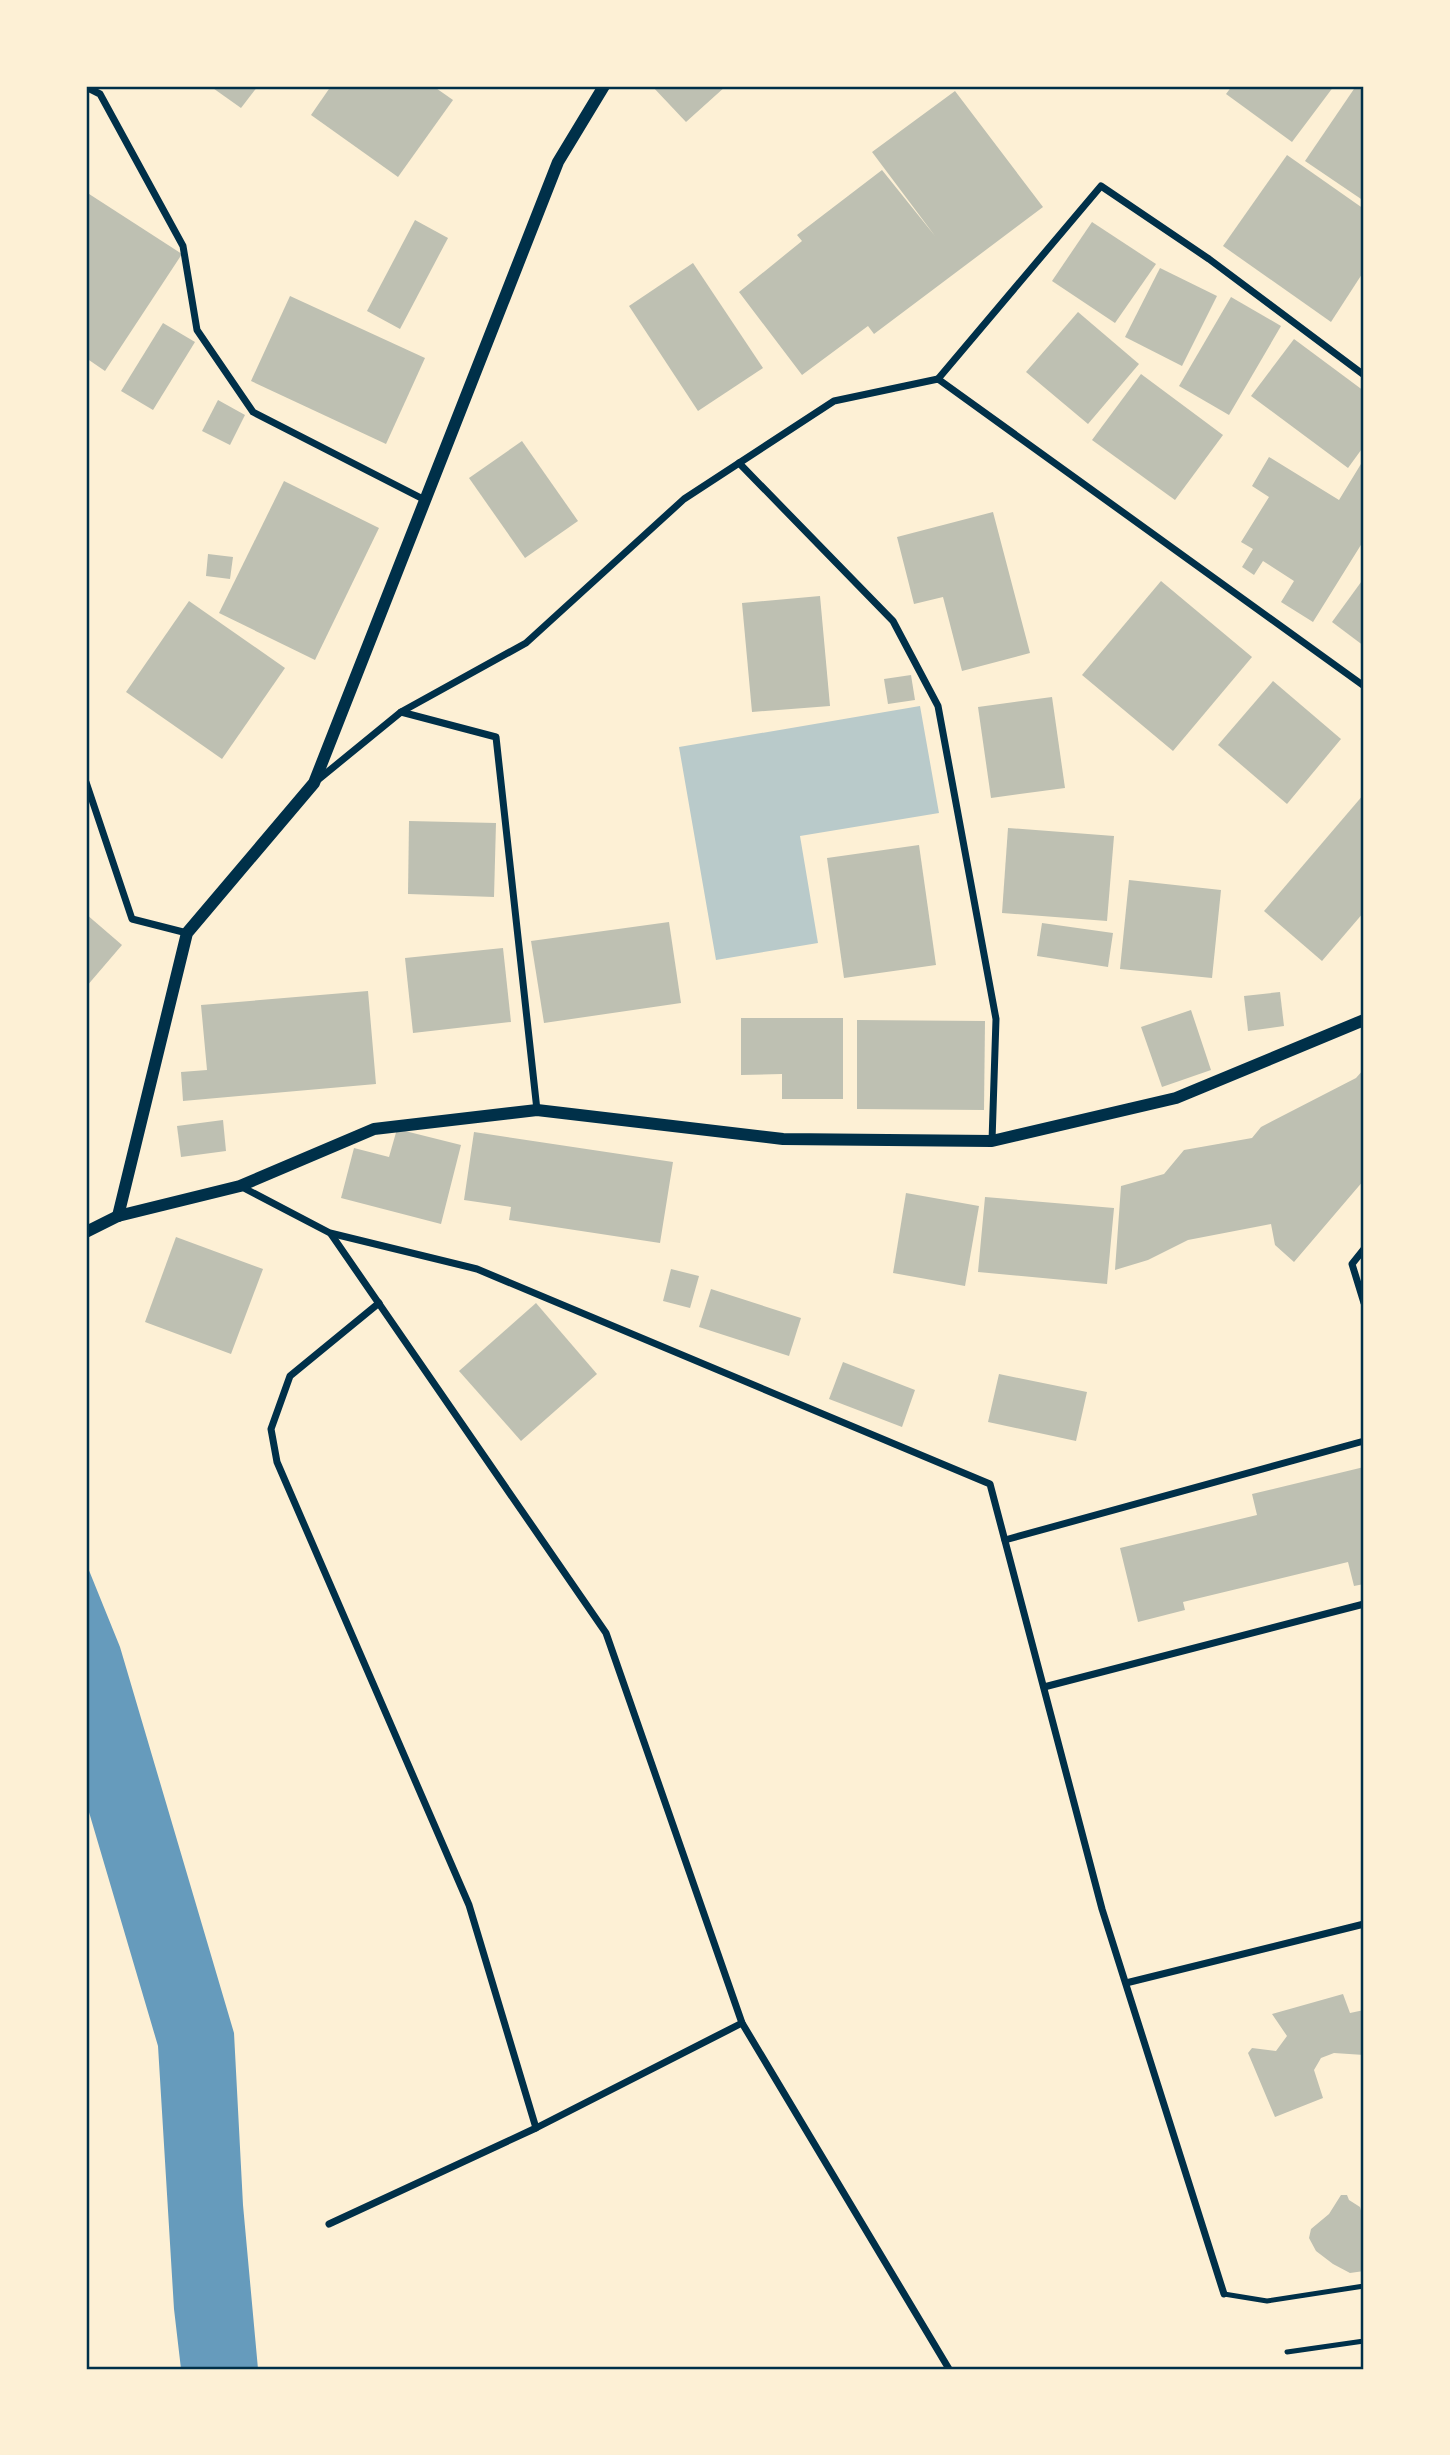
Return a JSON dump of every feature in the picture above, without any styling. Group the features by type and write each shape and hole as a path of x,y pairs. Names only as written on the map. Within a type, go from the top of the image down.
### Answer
{"street":[{"path":"314,783 558,162 604,86"},
{"path":"86,87 100,94 183,246 197,330 253,412 425,500"},
{"path":"118,1216 187,933 314,783 401,712 526,643 684,499 834,401 938,379 1101,186 1209,260 1364,375"},
{"path":"938,379 1364,686"},
{"path":"739,463 893,621 938,706 996,1019 992,1141"},
{"path":"401,712 496,737 537,1111"},
{"path":"86,782 132,919 187,933"},
{"path":"86,1232 118,1216 240,1186 374,1129 537,1111 783,1139 992,1141 1176,1098 1364,1020"},
{"path":"240,1186 330,1233 478,1269 990,1484 1102,1909 1224,2294"},
{"path":"330,1233 606,1633 742,2023 948,2369"},
{"path":"1364,1249 1352,1264 1364,1303"},
{"path":"379,1303 290,1376 271,1429 276,1462 469,1905 536,2128"},
{"path":"1005,1540 1364,1441"},
{"path":"1044,1687 1364,1604"},
{"path":"1126,1983 1364,1924"},
{"path":"330,2224 536,2128 742,2023"}],"lane":[{"path":"1224,2294 1267,2301 1364,2286"},
{"path":"1287,2352 1364,2341"}],"shaded area":[{"path":"920,706 939,813 800,836 818,943 716,960 679,747"}],"water":[{"path":"86,1563 120,1647 234,2033 243,2205 258,2369 181,2369 174,2309 158,2046 86,1802"}],"building":[{"path":"210,86 258,86 241,108"},
{"path":"331,86 433,86 453,100 398,177 311,115"},
{"path":"652,86 726,86 686,122"},
{"path":"1232,86 1334,86 1292,142 1226,94"},
{"path":"1356,86 1364,92 1364,201 1305,161"},
{"path":"955,91 1043,207 874,334 868,326 802,375 739,292 802,241 797,235 882,170 935,236 872,152"},
{"path":"1287,155 1364,209 1364,271 1331,322 1223,246"},
{"path":"86,192 182,254 105,371 86,358"},
{"path":"415,220 448,238 400,329 367,311"},
{"path":"1092,222 1156,264 1115,323 1052,281"},
{"path":"693,263 763,368 698,411 629,306"},
{"path":"1160,268 1217,296 1182,366 1125,337"},
{"path":"290,296 425,358 386,444 251,381"},
{"path":"1231,297 1281,326 1229,415 1179,386"},
{"path":"1078,312 1139,364 1088,424 1026,372"},
{"path":"163,323 195,342 153,410 121,391"},
{"path":"1294,339 1364,391 1364,446 1348,468 1251,396"},
{"path":"1141,374 1223,435 1175,500 1092,440"},
{"path":"218,400 245,415 230,445 202,431"},
{"path":"522,441 578,521 525,558 469,478"},
{"path":"1269,457 1339,500 1364,459 1364,540 1313,622 1281,602 1294,581 1263,561 1254,575 1242,567 1253,549 1241,542 1269,497 1252,486"},
{"path":"284,481 379,528 315,660 219,613"},
{"path":"993,512 1030,653 962,671 943,597 914,604 897,537"},
{"path":"208,554 233,557 230,579 206,576"},
{"path":"1364,578 1364,646 1332,622"},
{"path":"1161,581 1252,657 1173,751 1082,675"},
{"path":"820,596 830,706 752,712 742,603"},
{"path":"189,601 285,668 222,759 126,692"},
{"path":"911,675 915,700 888,704 884,679"},
{"path":"1273,681 1341,739 1287,804 1218,745"},
{"path":"1052,697 1065,788 991,798 978,707"},
{"path":"1364,794 1364,912 1322,961 1264,911"},
{"path":"409,821 496,823 494,897 408,894"},
{"path":"1008,828 1114,836 1107,921 1002,913"},
{"path":"919,845 936,965 844,978 827,858"},
{"path":"1129,880 1221,890 1212,978 1120,969"},
{"path":"86,914 122,945 86,987"},
{"path":"669,922 681,1003 544,1023 531,941"},
{"path":"1042,923 1113,933 1108,967 1037,956"},
{"path":"503,948 511,1022 413,1033 405,958"},
{"path":"368,991 376,1084 183,1101 181,1072 207,1070 201,1005"},
{"path":"1280,992 1284,1026 1248,1031 1244,996"},
{"path":"1191,1010 1211,1070 1162,1087 1141,1027"},
{"path":"741,1018 843,1018 843,1099 782,1099 782,1074 741,1075"},
{"path":"857,1020 985,1021 984,1110 857,1109"},
{"path":"1364,1069 1364,1180 1294,1262 1275,1245 1271,1224 1188,1240 1148,1260 1115,1270 1121,1186 1164,1174 1184,1150 1252,1138 1261,1127 1356,1078"},
{"path":"223,1120 226,1151 181,1157 177,1126"},
{"path":"397,1129 461,1145 441,1224 341,1198 354,1148 389,1157"},
{"path":"474,1132 673,1162 660,1243 509,1220 511,1207 464,1200"},
{"path":"906,1193 979,1206 965,1286 893,1273"},
{"path":"985,1197 1114,1208 1107,1284 978,1272"},
{"path":"176,1237 263,1269 231,1354 145,1322"},
{"path":"671,1269 699,1276 690,1308 663,1301"},
{"path":"711,1289 801,1318 789,1356 699,1327"},
{"path":"536,1303 597,1374 521,1441 459,1371"},
{"path":"843,1362 915,1390 902,1427 829,1399"},
{"path":"999,1374 1087,1392 1076,1441 988,1422"},
{"path":"1364,1467 1364,1584 1354,1586 1348,1562 1183,1602 1185,1610 1138,1622 1120,1548 1257,1515 1252,1494"},
{"path":"1343,1994 1350,2013 1364,2010 1364,2055 1334,2053 1321,2058 1314,2070 1323,2098 1275,2117 1248,2053 1252,2048 1276,2051 1287,2036 1272,2014"},
{"path":"1341,2195 1347,2195 1349,2200 1360,2207 1364,2222 1364,2271 1350,2273 1333,2264 1316,2251 1309,2238 1311,2229 1329,2214"}]}
